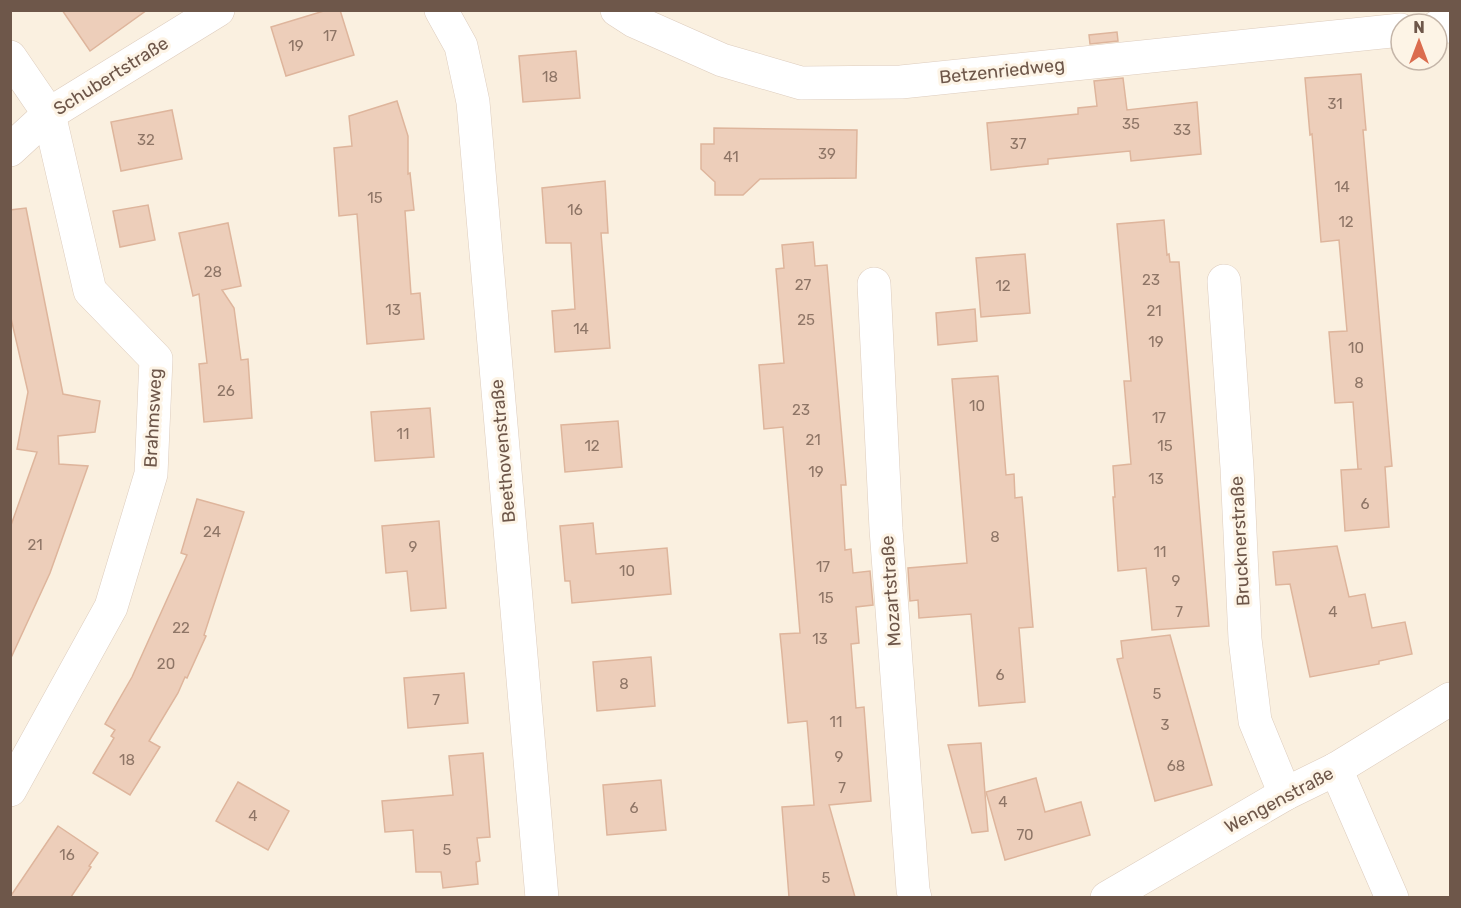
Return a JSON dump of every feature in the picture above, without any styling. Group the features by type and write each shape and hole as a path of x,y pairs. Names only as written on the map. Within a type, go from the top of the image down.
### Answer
{"street":[{"name":"Schubertstraße","path":"10,150 50,114 218,10"},
{"name":"Beethovenstraße","path":"441,10 461,46 472,102 542,897"},
{"name":"Betzenriedweg","path":"617,10 634,21 722,60 801,83 901,82 1377,25"},
{"name":"Brahmsweg","path":"10,57 50,114 90,291 156,359 151,474 111,607 10,790"},
{"name":"Brucknerstraße","path":"1224,281 1237,468 1245,639 1255,721 1285,794"},
{"name":"Mozartstraße","path":"874,284 886,529 915,897"},
{"name":"Wengenstraße","path":"1107,897 1285,794 1336,769 1450,699"},
{"path":"1336,769 1392,897"}],"building":[{"path":"62,10 147,10 90,51"},
{"path":"327,10 340,10 354,55 286,76 271,27"},
{"path":"1117,32 1118,41 1090,44 1089,35"},
{"path":"576,51 580,98 523,102 519,56"},
{"path":"1361,74 1366,130 1363,130 1392,466 1385,467 1389,527 1345,531 1341,470 1362,469 1358,469 1353,402 1335,403 1329,332 1347,331 1339,240 1321,242 1305,78"},
{"path":"1123,78 1127,110 1197,102 1201,154 1131,161 1130,151 1048,159 1048,164 991,170 987,123 1078,114 1078,108 1097,106 1094,81"},
{"path":"397,101 408,136 408,174 410,173 414,210 405,211 411,294 420,293 424,339 367,344 357,214 339,216 334,148 352,146 349,116"},
{"path":"172,110 182,159 121,171 111,122"},
{"path":"714,128 857,130 856,178 760,179 743,195 715,195 715,182 701,169 701,144 714,144"},
{"path":"605,181 608,233 601,233 610,348 555,352 552,311 575,309 571,243 546,243 542,188"},
{"path":"148,205 155,240 120,247 113,211"},
{"path":"26,208 63,394 100,401 95,432 58,436 59,464 88,466 50,573 10,660 10,528 37,452 17,449 28,392 10,314 10,210"},
{"path":"1164,220 1167,255 1169,254 1170,262 1179,262 1209,626 1152,630 1146,568 1118,571 1113,466 1131,464 1124,381 1131,381 1117,224"},
{"path":"228,223 241,286 222,290 234,308 241,360 248,359 252,418 204,422 199,364 207,363 199,294 193,296 179,233"},
{"path":"813,242 815,266 827,265 846,485 841,485 845,550 851,549 853,573 870,571 873,605 856,607 859,643 851,644 856,708 864,707 871,801 829,805 855,897 789,897 782,807 814,805 807,721 788,723 780,634 800,633 783,427 764,429 759,365 784,363 776,269 784,268 782,245"},
{"path":"1025,254 1030,313 981,317 976,258"},
{"path":"975,309 977,341 938,345 936,313"},
{"path":"998,376 1006,475 1014,474 1015,498 1022,497 1033,627 1019,628 1025,702 979,706 971,614 919,618 918,600 910,601 908,568 967,563 952,379"},
{"path":"430,408 434,457 375,461 371,412"},
{"path":"618,421 622,467 565,472 561,425"},
{"path":"197,499 244,512 204,635 206,636 187,678 185,677 149,741 160,747 130,795 93,773 114,738 111,736 115,730 105,724 132,677 187,555 181,553"},
{"path":"439,521 446,608 411,611 407,571 386,573 382,526"},
{"path":"593,523 596,554 667,548 671,594 572,603 570,581 565,581 560,526"},
{"path":"1337,546 1349,597 1365,594 1372,628 1405,622 1412,654 1379,661 1379,664 1310,677 1290,584 1276,585 1273,552"},
{"path":"1170,635 1212,785 1155,801 1117,659 1123,658 1121,641"},
{"path":"651,657 655,706 597,711 593,662"},
{"path":"464,673 468,723 408,728 404,678"},
{"path":"981,743 988,831 972,833 948,745"},
{"path":"483,753 490,837 477,838 480,861 476,862 478,884 443,888 441,872 416,872 413,830 385,832 382,801 453,795 449,756"},
{"path":"1036,778 1045,812 1081,802 1090,835 1005,860 986,792"},
{"path":"661,780 666,830 607,835 603,785"},
{"path":"238,782 289,811 268,850 216,821"},
{"path":"58,826 98,853 71,897 10,897"}]}
